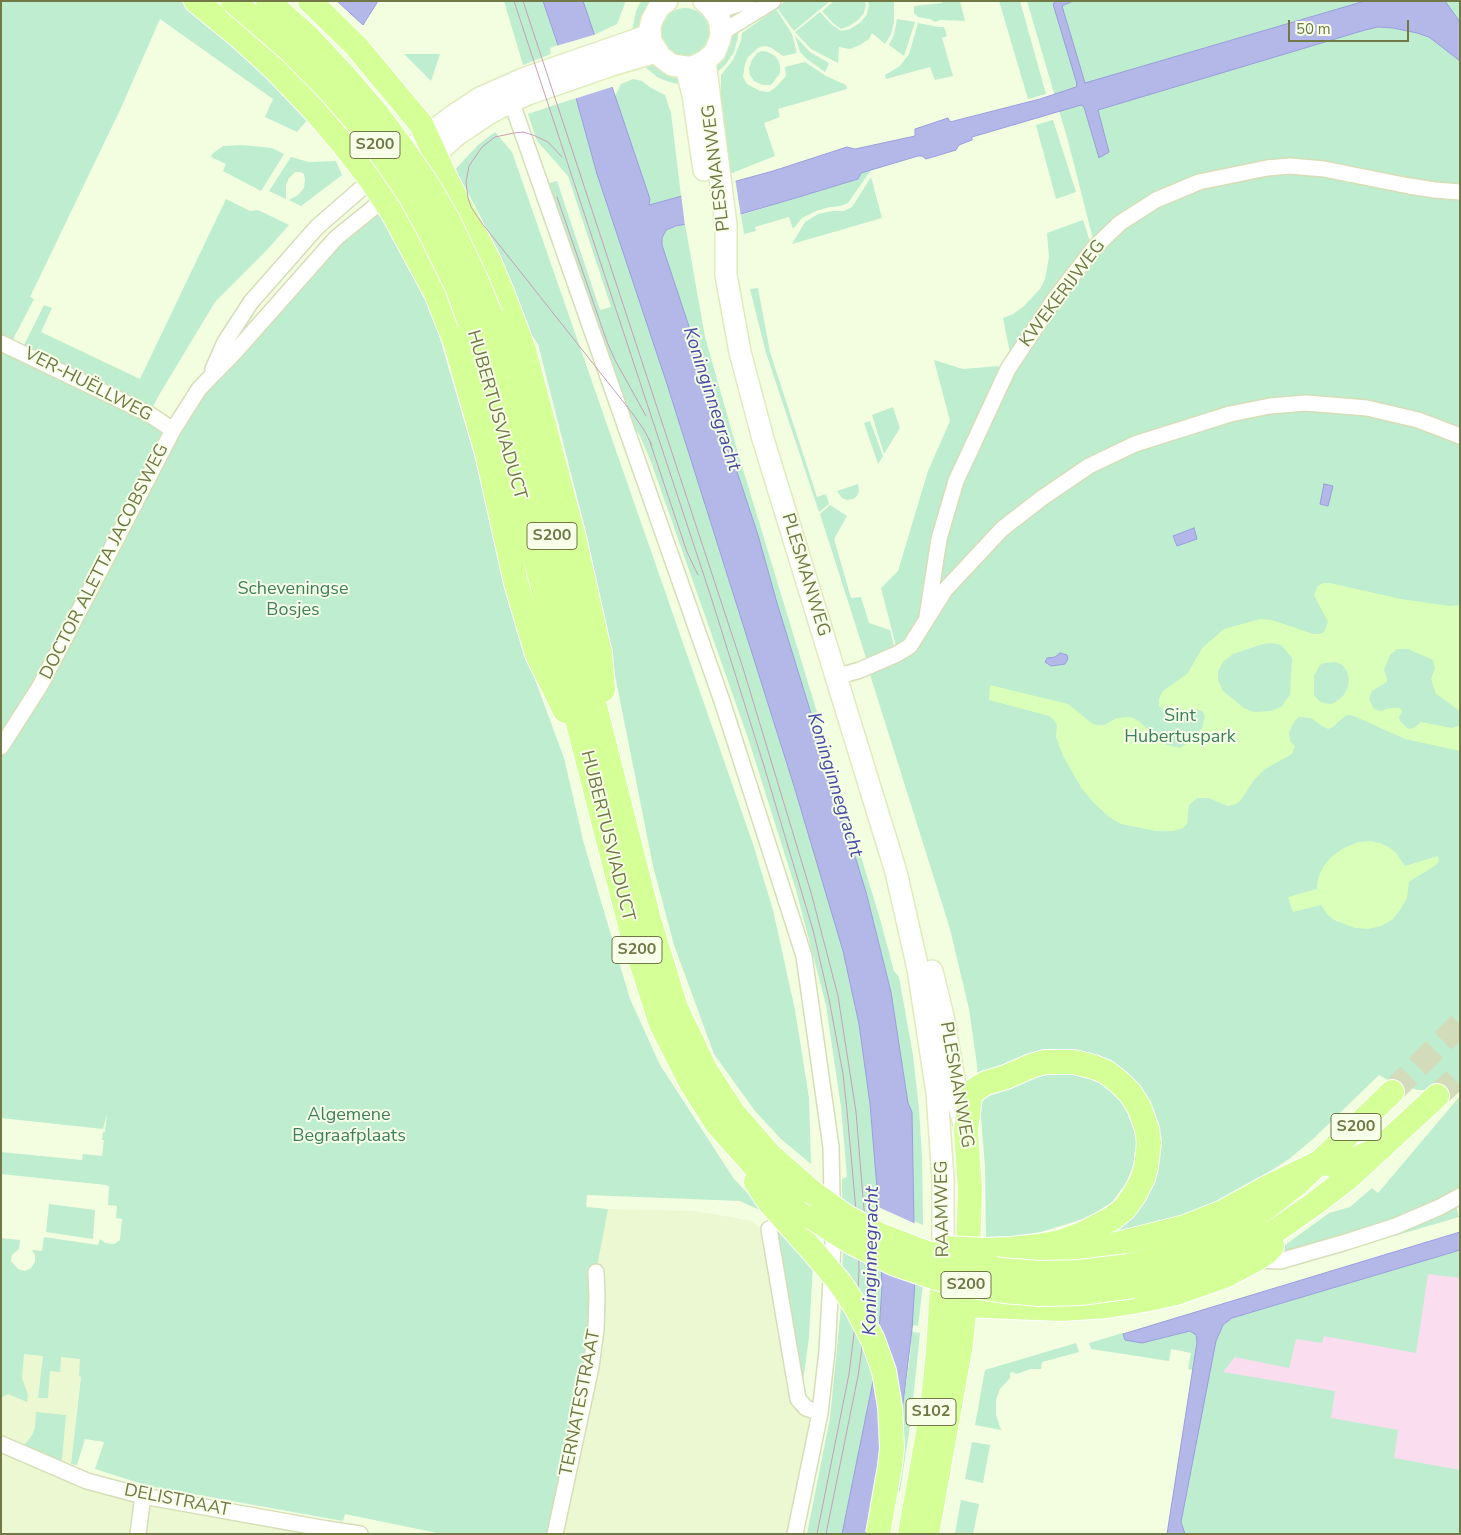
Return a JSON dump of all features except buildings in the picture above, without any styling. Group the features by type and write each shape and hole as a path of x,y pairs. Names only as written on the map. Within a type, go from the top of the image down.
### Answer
{"main road":[{"path":"196,1 276,70 315,111 371,180 399,223 436,293 456,341 487,453 516,582 537,654 597,756"},
{"name":"HUBERTUSVIADUCT","path":"233,1 305,65 363,129 388,163 411,197 457,287 480,320 513,386 534,465 597,756 633,937 661,1024 691,1084 722,1131 768,1181 813,1218 851,1242 896,1264 933,1277 1004,1291 1040,1294 1080,1293 1131,1276 1228,1231 1284,1195 1392,1092"},
{"name":"HUBERTUSVIADUCT","path":"268,1 309,38 348,80 378,115 429,187 448,220 468,262 480,320"},
{"path":"310,1 356,46 422,124 462,211 488,259 524,350 574,538 600,654 597,756"},
{"path":"667,1 655,13 652,20 653,43 660,57 672,65 696,64 715,52 721,33 719,18 710,7"},
{"name":"DOCTOR ALETTA JACOBSWEG","path":"371,180 432,145 458,134 488,114 509,94 653,43"},
{"name":"PLESMANWEG","path":"696,64 726,275 740,352 751,396 896,872 920,978 937,1093"},
{"name":"DOCTOR ALETTA JACOBSWEG","path":"383,200 432,145"},
{"name":"HUBERTUSVIADUCT","path":"597,756 669,986 687,1034 705,1070 732,1111 763,1148 812,1192 846,1216 906,1246 963,1263 1020,1272 1171,1277 1206,1265 1247,1246 1288,1223 1334,1189 1437,1096"},
{"name":"PLESMANWEG","path":"896,872 916,920 936,988 949,1044 958,1103 966,1131 970,1190 970,1240 965,1305"},
{"path":"906,1246 987,1250 1011,1249 1038,1246 1082,1234 1102,1225 1118,1214 1132,1199 1143,1178 1148,1152 1148,1136 1145,1122 1135,1100 1125,1087 1106,1072 1080,1063 1051,1061 1031,1066 986,1083 976,1089 970,1096 966,1131"},
{"name":"RAAMWEG","path":"910,1534 932,1410 939,1342 942,1288 943,1180 937,1093"},
{"path":"722,1131 770,1203 844,1288 873,1340 884,1372 889,1402 892,1448 878,1534"},
{"name":"S200","path":"1320,1162 1337,1166 1381,1148"},
{"path":"942,1288 1196,1223 1232,1208 1270,1186 1320,1162"},
{"path":"942,1288 965,1305 1045,1309 1107,1306 1160,1297 1211,1281 1255,1260 1267,1252 1288,1223"},
{"path":"1036,1265 1045,1309"},
{"name":"S102","path":"927,1534 953,1392 965,1305"}],"street":[{"path":"710,7 748,1"},
{"path":"721,33 773,1"},
{"path":"509,94 722,701 804,956 823,1078 832,1147 833,1174 831,1282 820,1413 795,1534"},
{"name":"KWEKERIJWEG","path":"927,617 939,539 956,482 1008,369 1056,297 1094,248 1120,223 1156,200 1199,182 1267,168 1290,166 1324,169 1409,186 1460,192"},
{"name":"DOCTOR ALETTA JACOBSWEG","path":"209,377 224,342 251,302 317,227 371,180"},
{"name":"DOCTOR ALETTA JACOBSWEG","path":"1,746 40,686 173,430 199,389 235,352 336,238 383,200"},
{"name":"VER-HUËLLWEG","path":"1,343 149,414 173,430"},
{"path":"836,677 890,657 910,646 945,590 1002,529 1042,498 1089,466 1135,444 1230,414 1270,406 1306,403 1366,408 1418,420 1460,436"},
{"path":"1255,1260 1280,1262 1346,1242 1396,1226 1460,1196"},
{"path":"769,1229 798,1399 806,1408 820,1413"},
{"name":"TERNATESTRAAT","path":"555,1534 591,1367 596,1329 596,1272"},
{"name":"DELISTRAAT","path":"1,1444 87,1481 143,1496 327,1532 360,1534"},
{"path":"138,1534 143,1496"}],"shaded area":[{"path":"586,1207 696,1211 752,1221 764,1232 802,1413 810,1421 811,1429 788,1534 555,1534"},
{"path":"1460,1245 1460,1534 1180,1534 1209,1338"},
{"path":"14,1349 83,1357 70,1471 141,1491 379,1534 1,1534 1,1391"}],"green space":[{"path":"1,1 180,1 207,20 309,118 297,132 265,117 273,99 160,19 120,110 30,297 34,299 10,345 21,351 44,305 52,308 41,332 140,379 226,199 250,211 258,210 289,225 215,302 159,395 149,414 173,430 184,411 380,202 436,293 442,346 475,458 505,585 523,647 564,758 584,844 630,999 660,1065 734,1179 813,1262 809,1337 803,1382 776,1224 762,1211 740,1201 587,1195 586,1207 608,1209 596,1272 597,1297 555,1534 442,1534 345,1514 343,1521 149,1486 95,1469 104,1442 85,1439 77,1465 71,1464 81,1377 79,1376 80,1359 61,1357 60,1372 50,1371 48,1398 38,1398 43,1356 24,1354 22,1378 28,1395 27,1402 8,1394 1,1398 1,1238 20,1240 19,1249 12,1255 11,1261 18,1269 25,1271 31,1268 35,1262 35,1255 32,1250 42,1251 44,1237 98,1245 100,1239 105,1243 114,1244 120,1240 122,1219 116,1218 117,1206 108,1205 109,1187 106,1185 1,1174 1,1152 82,1160 83,1154 102,1156 104,1140 102,1140 107,1114 103,1129 1,1118"},
{"path":"504,1 543,1 558,45 550,48 551,54 523,65"},
{"path":"583,1 624,1 625,3 617,24 594,35"},
{"path":"641,1 653,1 655,3 638,30 632,31 636,11"},
{"path":"785,1 830,1 794,31 777,8"},
{"path":"834,1 864,1 866,4 864,13 858,20 841,29 822,11"},
{"path":"868,1 894,1 894,22 891,34 885,44 872,33 869,39 860,45 850,49 839,47 838,63 811,49 795,32 820,12 832,25 841,31 850,29 861,22 867,14"},
{"path":"942,1 960,1 965,21 940,20 935,22 918,17 914,13 914,6 942,3"},
{"path":"999,1 1020,1 1046,94 1028,99"},
{"name":"Sint Hubertuspark","path":"1027,1 1460,1 1460,1087 1441,1090 1418,1090 1395,1084 1379,1075 1313,1139 1289,1159 1213,1209 1083,1243 1154,1173 1133,1166 1126,1183 1112,1202 1083,1219 1041,1232 1016,1236 986,1237 985,1167 977,1065 969,1009 950,929 868,668 898,654 881,588 898,571 928,471 950,421 934,360 963,369 998,366 1003,377 938,539 1013,365 1095,247 1068,141"},
{"path":"685,8 694,10 702,15 707,23 709,32 707,41 702,49 694,54 685,56 676,54 668,49 663,41 661,32 663,23 668,15 676,10"},
{"path":"776,9 792,34 797,53 783,56 770,47 758,48 748,57 745,64 743,77 747,84 760,91 769,92 786,76 785,67 805,62 826,76 846,85 847,89 778,109 780,117 764,123 775,156 727,175 721,75 733,60 741,41 742,33"},
{"path":"897,19 915,22 904,56 889,45 894,35"},
{"path":"918,23 944,27 947,36 942,38 953,76 935,80 930,67 886,79 885,75 900,66 909,54"},
{"path":"738,29 734,52 726,64 713,76 712,73 727,38"},
{"path":"795,36 810,52 829,63 825,72 800,52"},
{"path":"762,51 775,56 780,66 780,73 771,85 762,85 754,81 750,75 749,68 752,60 757,53"},
{"path":"404,54 440,54 431,81"},
{"path":"642,64 655,64 673,74 680,81 681,85 657,77"},
{"path":"633,79 642,81 665,95 671,113 681,196 649,205 650,199 615,96 621,84"},
{"path":"576,98 597,174 667,384 794,786 843,951 859,1024 870,1104 879,1212 882,1287 873,1381 842,1534 807,1534 830,1418 841,1307 843,1246 842,1179 847,1177 841,1107 826,1005 796,890 749,741 650,459 640,436 628,418 546,184 557,181 600,310 611,307 568,176 537,141 528,114"},
{"path":"1053,120 1076,192 1056,199 1036,125"},
{"path":"495,132 512,152 753,844 773,910 795,1010 809,1098 811,1164 781,1139 755,1111 714,1054 674,945 653,866 588,540 538,344 502,292 449,176 478,145"},
{"path":"243,145 272,148 284,154 261,191 223,171 226,164 211,157 212,154 223,146"},
{"path":"291,157 309,162 336,161 342,175 301,206 289,200 298,195 304,188 304,174 301,172 295,172 289,178 286,185 286,199 269,191"},
{"path":"871,170 848,203 816,211 802,218 793,229 789,217 755,227 756,231 744,234 741,215 858,179 861,173"},
{"path":"871,177 882,218 792,244 805,222 818,214 844,211 852,207"},
{"path":"1083,220 1091,244 1011,358 1003,318 1023,307 1040,289 1045,279 1049,257 1047,233"},
{"path":"685,224 705,337 738,453 880,919 894,971 899,977 913,1055 919,1109 923,1225 914,1221 912,1112 908,1103 891,992 866,892 777,603 758,535 662,245 662,238 666,230"},
{"path":"758,288 770,352 817,497 826,494 829,504 819,512 766,353 750,289"},
{"path":"893,407 900,428 884,454 872,415"},
{"path":"870,421 883,456 878,464 864,423"},
{"path":"858,484 859,491 853,499 847,500 842,498 837,491"},
{"path":"830,505 847,516 834,539 851,598 861,597 869,623 890,630 896,654 869,667 820,514"},
{"path":"1460,1096 1460,1191 1416,1212 1278,1257 1274,1253 1329,1213 1350,1207 1372,1188 1378,1193"},
{"path":"49,1204 95,1210 93,1239 46,1232"},
{"path":"1456,1205 1459,1217 1394,1236 1393,1231"},
{"path":"1460,1250 1460,1278 1428,1274 1416,1353 1324,1336 1322,1343 1296,1339 1289,1368 1235,1357 1223,1372 1335,1391 1331,1418 1398,1430 1394,1458 1460,1470 1460,1534 1185,1534 1181,1522 1216,1341 1223,1325 1232,1318"},
{"path":"915,1281 923,1284 918,1326 914,1325 912,1329 913,1332 920,1333 911,1419 900,1491 892,1485 910,1356"},
{"path":"1190,1331 1195,1333 1197,1342 1193,1370 1188,1369 1191,1353 1171,1349 1169,1361 1091,1349 1089,1343 1123,1333 1125,1340 1146,1342"},
{"path":"1076,1343 1079,1352 1042,1362 1041,1369 1031,1369 1016,1374 1010,1373 1010,1378 1000,1389 996,1400 996,1415 1001,1430 975,1425 985,1370"},
{"path":"36,1412 66,1415 61,1469 21,1447 27,1442 35,1428"},
{"path":"972,1442 990,1445 983,1483 965,1479"},
{"path":"961,1500 979,1504 973,1534 955,1534"}],"sand":[{"path":"1323,583 1330,583 1401,599 1450,606 1460,605 1460,711 1436,694 1431,679 1435,668 1433,660 1408,649 1397,649 1390,655 1384,670 1387,682 1372,691 1369,699 1374,709 1381,711 1389,708 1400,708 1402,712 1399,717 1400,721 1408,729 1414,728 1421,722 1452,728 1460,725 1460,751 1405,739 1350,715 1345,716 1328,729 1311,718 1299,717 1289,732 1290,741 1295,746 1292,754 1265,769 1236,804 1228,806 1208,798 1197,798 1189,805 1187,824 1183,828 1173,831 1156,831 1121,824 1109,817 1093,802 1082,789 1063,756 1056,737 1057,725 1049,716 989,700 990,685 1068,704 1093,724 1104,725 1117,718 1130,717 1139,721 1156,738 1167,745 1180,748 1192,740 1202,728 1205,716 1202,711 1195,709 1172,712 1164,710 1159,706 1159,699 1163,691 1188,673 1202,648 1224,629 1260,619 1272,620 1313,634 1324,632 1328,622 1314,595 1318,586","holes":["1272,643 1281,645 1292,658 1290,695 1281,707 1271,711 1254,712 1244,708 1223,691 1218,680 1218,671 1223,662 1233,654","1336,662 1347,671 1348,687 1343,696 1337,701 1331,704 1324,703 1319,701 1314,695 1314,676 1320,665"]},
{"path":"1371,841 1390,848 1397,854 1405,866 1438,856 1439,861 1436,865 1409,882 1407,898 1392,920 1381,926 1368,929 1355,928 1334,920 1321,905 1293,912 1288,897 1317,889 1318,878 1323,867 1331,857 1342,849 1358,842"}],"water":[{"path":"337,1 378,1 363,25"},
{"name":"Koninginnegracht","path":"543,1 583,1 650,199 649,205 773,171 847,147 855,149 915,136 915,129 948,118 950,122 1040,99 1076,87 1077,84 1053,4 1056,1 1073,1 1062,6 1085,83 1365,1 1445,1 1460,22 1460,61 1429,37 1393,28 1378,27 1098,110 1109,152 1099,158 1084,107 1081,105 972,137 972,140 959,145 956,150 926,159 918,156 861,173 858,179 799,197 741,214 676,226 666,230 662,238 662,245 758,535 777,603 866,892 891,992 908,1103 912,1112 915,1281 912,1329 900,1428 880,1534 842,1534 873,1381 882,1287 879,1212 870,1104 859,1024 843,951 794,786 667,384 597,174 576,98"},
{"path":"1324,484 1333,486 1328,506 1320,504"},
{"path":"1194,528 1197,539 1177,546 1173,536"},
{"path":"1060,653 1067,655 1068,659 1065,664 1051,666 1045,662 1047,658 1055,657"},
{"path":"1460,1232 1460,1250 1232,1318 1223,1325 1216,1341 1181,1522 1185,1534 1167,1534 1197,1342 1196,1335 1190,1331 1142,1343 1125,1340 1123,1334"}],"pier":[{"path":"597,34 615,86 574,99 556,46"},
{"path":"735,178 741,217 685,226 681,194"},
{"path":"876,1206 916,1224 917,1282 880,1268"}],"tunnel":[{"path":"1392,1092 1460,1024"},
{"path":"1437,1096 1460,1075"}],"tram line":[{"path":"514,1 711,597 813,930 829,999 843,1074 858,1233 859,1270 857,1309 849,1374 817,1534"},
{"path":"523,1 743,668 812,896 838,996 856,1112 866,1234 867,1291 858,1376 826,1534"},
{"path":"562,157 548,142 523,132 495,137 482,147 469,166 466,182 468,198 471,207 481,222 633,414 652,445"},
{"path":"557,197 607,342 646,416"},
{"path":"649,439 687,552 698,575"}],"park label":[{"name":"Scheveningse Bosjes","path":"293,600"},
{"name":"Algemene Begraafplaats","path":"349,1126"}]}
